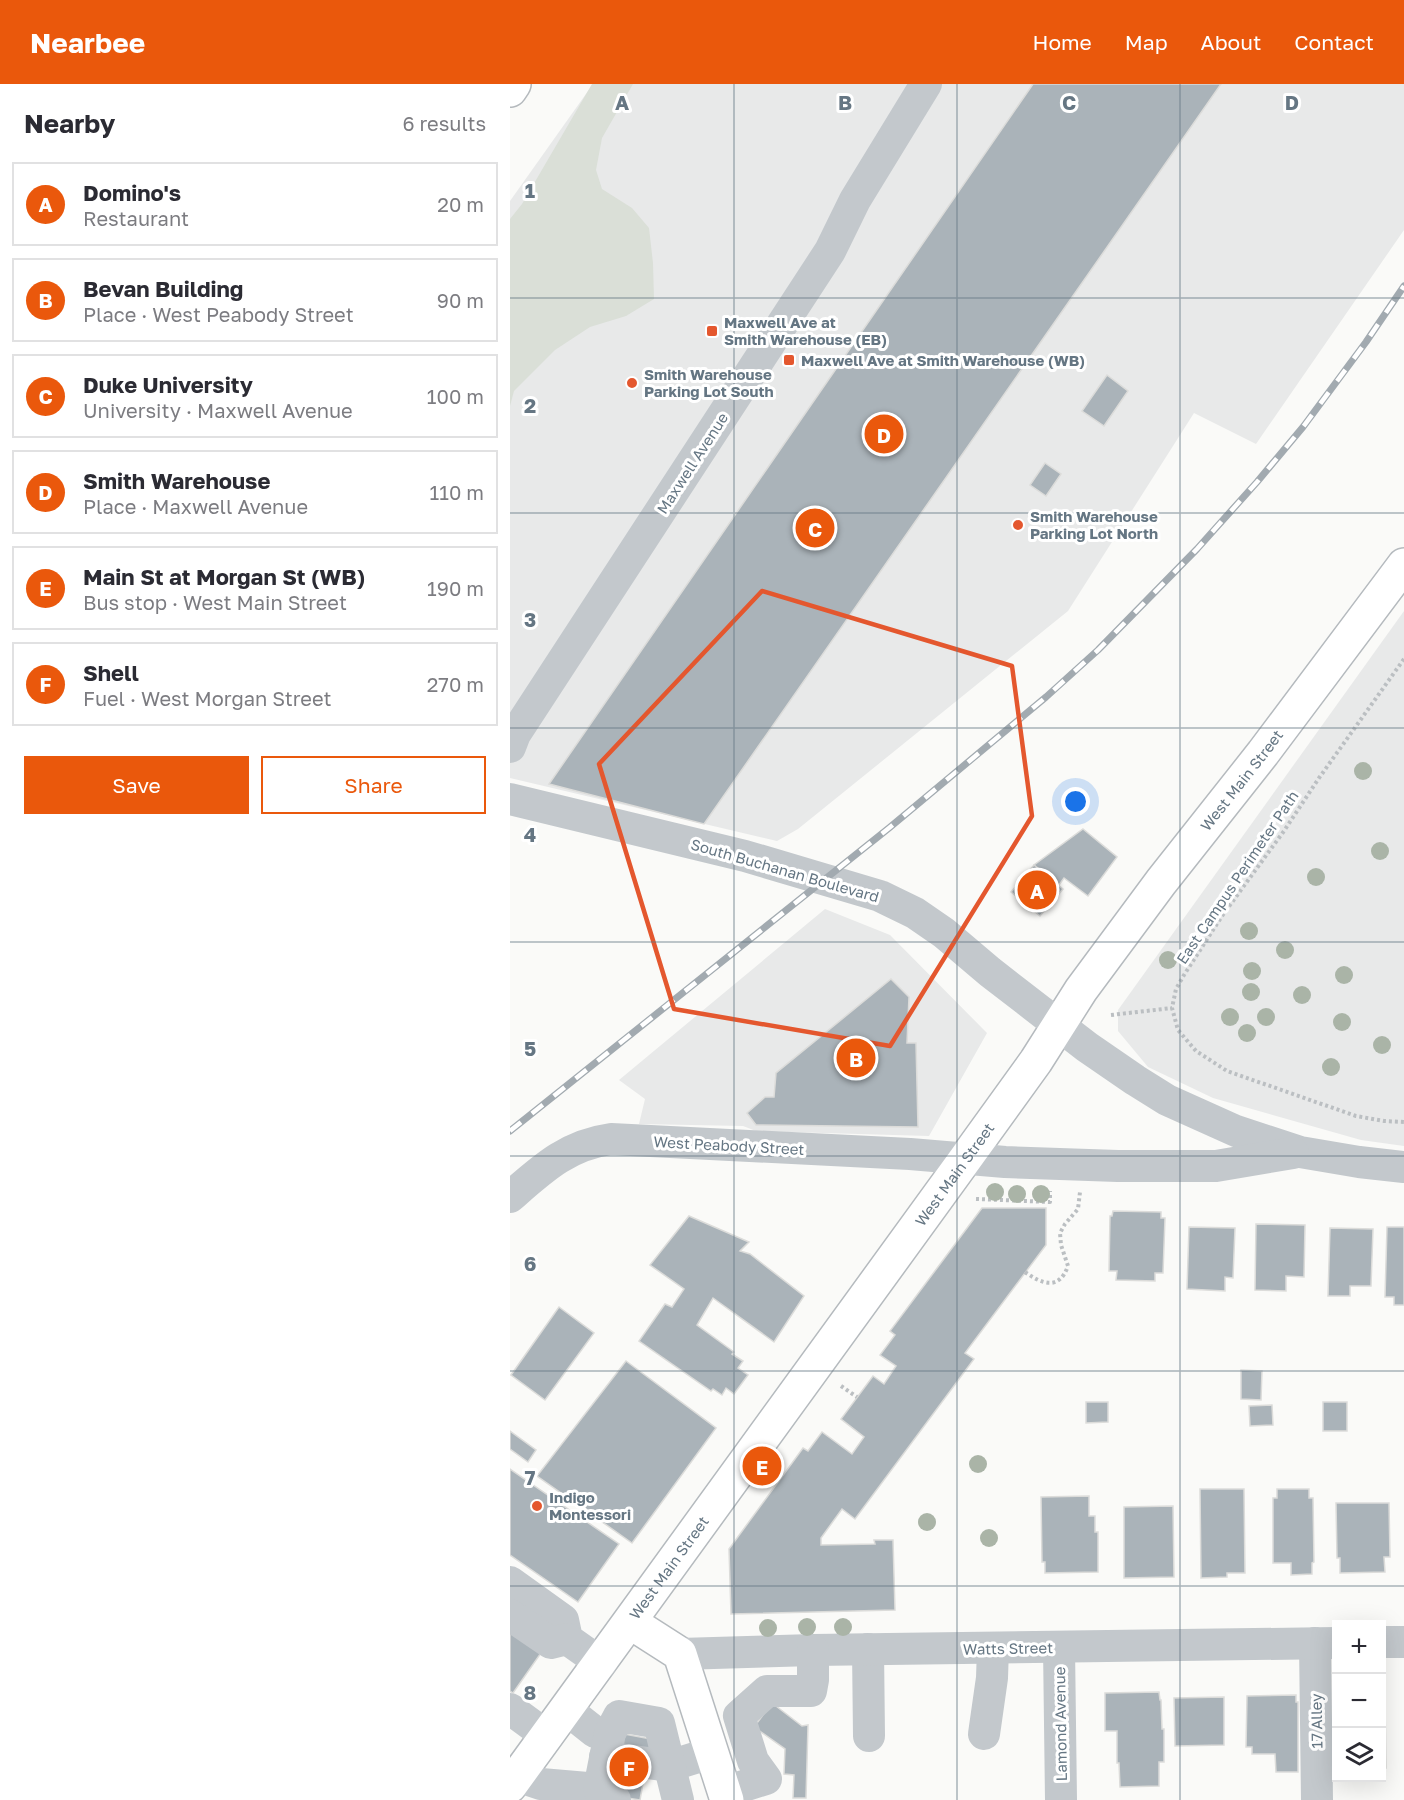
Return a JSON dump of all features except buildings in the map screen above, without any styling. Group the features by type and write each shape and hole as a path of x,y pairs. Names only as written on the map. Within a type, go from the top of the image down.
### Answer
{"main road":[{"path":"510,90 514,84"},
{"name":"West Main Street","path":"514,1781 1036,1061 1081,990 1404,565"},
{"path":"630,1622 680,1654 725,1796"}],"street":[{"name":"Maxwell Avenue","path":"510,747 515,734 830,251 855,200 926,84"},
{"name":"South Buchanan Boulevard","path":"510,799 745,856 880,896 915,913 944,933 1059,1025 1135,1080 1167,1100 1236,1131 1300,1152"},
{"name":"West Peabody Street","path":"510,1197 541,1170 574,1148 611,1139 910,1154 1005,1162 1118,1166 1216,1166 1300,1152"},
{"path":"1300,1152 1404,1167"},
{"path":"510,1582 563,1620 567,1639 601,1663"},
{"path":"510,1615 551,1643 567,1639"},
{"path":"1386,1642 1404,1642"},
{"name":"Watts Street","path":"680,1654 1326,1643"},
{"name":"17 Alley","path":"1317,1800 1326,1643"},
{"name":"Lamond Avenue","path":"1059,1647 1061,1800"},
{"path":"984,1734 992,1678 993,1648"},
{"path":"868,1649 869,1736"},
{"path":"725,1796 766,1779 753,1761 739,1716 767,1691 810,1691 813,1680 813,1650"},
{"path":"510,1709 547,1736"},
{"path":"566,1709 595,1732 607,1745 669,1766 711,1753"},
{"path":"514,1781 607,1794 607,1745 620,1716 659,1723 678,1800"}],"path":[{"name":"East Campus Perimeter Path","path":"1172,1008 1176,989 1222,916 1404,659"},
{"path":"1111,1015 1172,1008 1178,1030 1196,1052 1227,1071 1356,1116 1404,1122"},
{"path":"976,1199 1050,1202 1050,1190"},
{"path":"1025,1272 1044,1283 1055,1281 1063,1276 1068,1266 1061,1245 1060,1233 1078,1209 1080,1191"},
{"path":"841,1386 857,1397"}],"highlighted area":[{"path":"762,591 1012,666 1032,816 890,1046 674,1009 599,764"}],"shaded area":[{"path":"592,84 633,84 602,138 596,170 602,189 632,208 649,228 654,299 626,316 590,327 555,350 514,391 510,406 510,219 522,204"},
{"path":"593,84 1404,84 1404,230 1256,444 1194,413 1068,611 798,829 777,841 510,778 510,201"},
{"path":"1404,611 1404,1146 1361,1140 1213,1098 1148,1067 1118,1031 1118,1010"},
{"path":"825,909 890,935 987,1033 929,1136 756,1131 743,1126 639,1124 645,1099 619,1080"}],"railway":[{"path":"510,1131 889,828 1046,697 1098,650 1197,549 1257,482 1303,427 1404,286"}],"place":[{"name":"Maxwell Ave at Smith Warehouse (EB)","path":"712,331"},
{"name":"Maxwell Ave at Smith Warehouse (WB)","path":"789,360"},
{"name":"Smith Warehouse Parking Lot South","path":"632,383"},
{"name":"Smith Warehouse","path":"884,434"},
{"name":"Smith Warehouse Parking Lot North","path":"1018,525"},
{"name":"Duke University","path":"815,528"},
{"name":"Domino's","path":"1037,890"},
{"name":"Bevan Building","path":"856,1058"},
{"name":"Main St at Morgan St (WB)","path":"762,1466"},
{"name":"Indigo Montessori","path":"537,1506"},
{"name":"Shell","path":"629,1767"}]}
